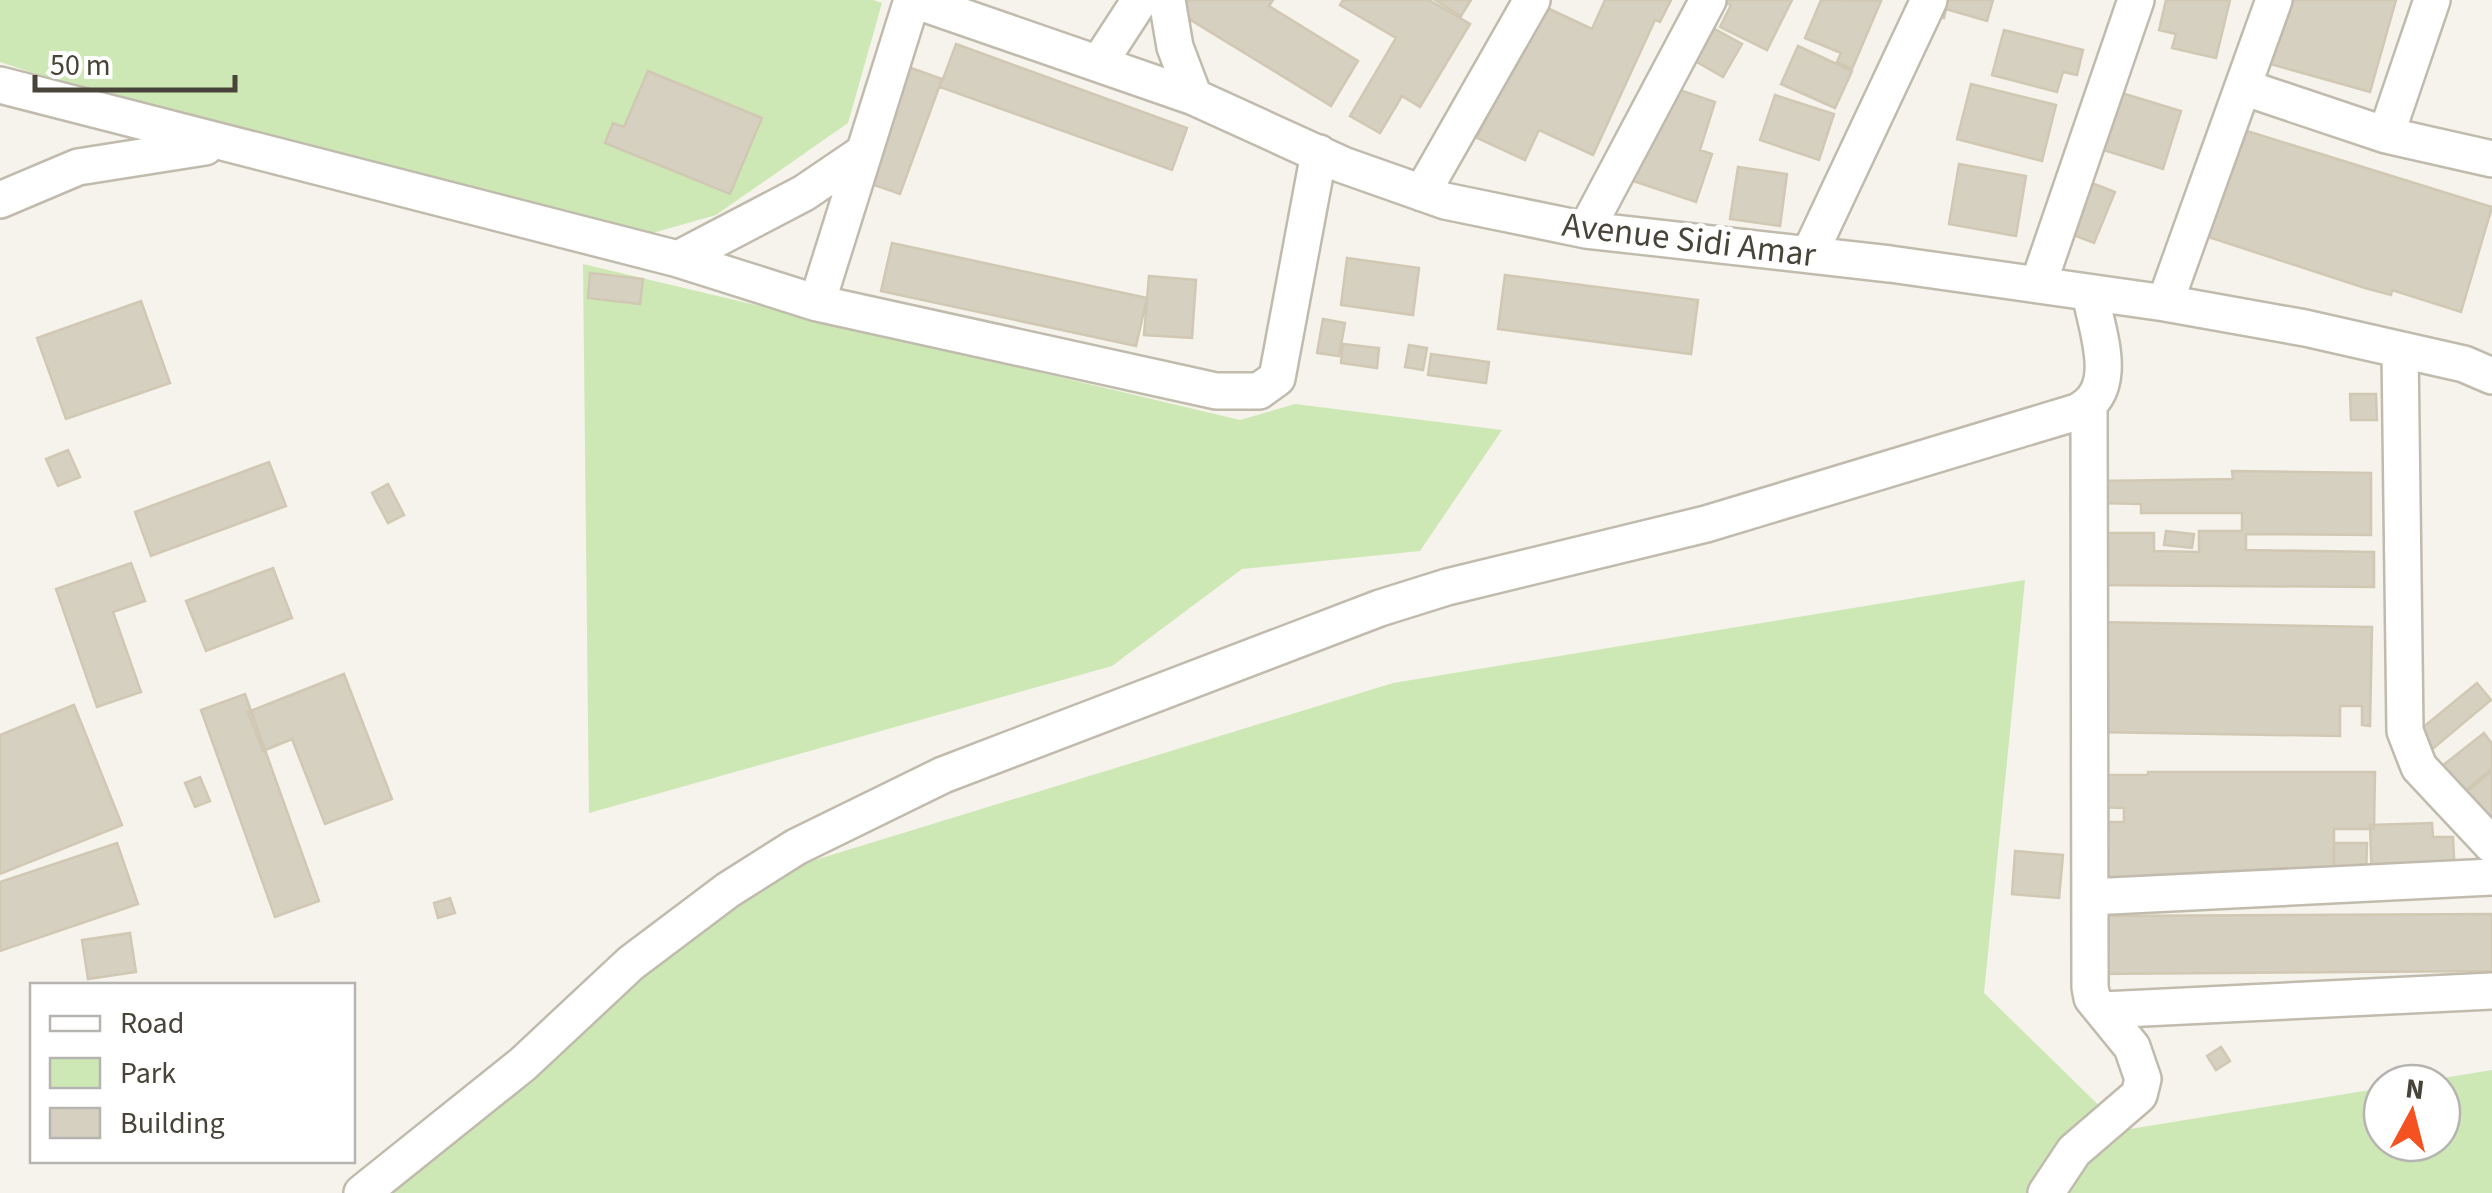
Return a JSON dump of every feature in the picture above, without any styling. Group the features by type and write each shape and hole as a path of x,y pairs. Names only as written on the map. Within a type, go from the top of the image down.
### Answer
{"street":[{"name":"Avenue Sidi Amar","path":"913,0 1194,97 1319,153 1422,192 1586,230 1809,255 2165,303 2400,350 2492,376"},
{"path":"817,302 860,156 913,0"},
{"path":"1099,63 1140,0"},
{"path":"1168,0 1175,48 1194,97"},
{"path":"1422,192 1532,0"},
{"path":"1586,230 1708,0"},
{"path":"1809,255 1929,0"},
{"path":"2038,285 2136,0"},
{"path":"2165,303 2246,88 2274,0"},
{"path":"2386,135 2432,0"},
{"path":"0,85 678,259 817,302 1216,391 1260,390 1277,378 1319,153"},
{"path":"2246,88 2386,135 2492,160"},
{"path":"78,167 94,140 96,110"},
{"path":"0,200 78,167 157,151 237,146"},
{"path":"678,259 804,193 860,156"},
{"path":"362,1193 523,1064 631,964 728,890 796,848 943,776 1446,586 1706,524 2047,424 2089,406 2099,396 2105,373 2090,292"},
{"path":"2400,350 2405,731 2419,767 2492,845"},
{"path":"2046,1193 2074,1151 2138,1095 2142,1065 2120,1028 2092,998 2090,988 2089,406"},
{"path":"2090,898 2492,878"},
{"path":"2102,1010 2492,991"}],"green space":[{"path":"0,0 882,3 848,123 716,215 649,234 230,138 0,62"},
{"path":"583,264 1240,420 1295,404 1502,430 1420,551 1242,569 1112,666 589,813"},
{"path":"2025,580 1984,993 2124,1130 2362,1091 2362,1163 2462,1163 2462,1075 2492,1070 2492,1193 367,1193 727,887 1393,683"}],"building":[{"path":"1189,0 1273,0 1269,6 1358,61 1331,106 1181,14"},
{"path":"1343,0 1429,0 1470,24 1420,107 1402,96 1380,133 1350,116 1396,38 1340,5"},
{"path":"1435,0 1471,0 1461,16"},
{"path":"1605,0 1671,0 1660,22 1655,20 1593,155 1539,130 1525,160 1477,138 1539,4 1592,29"},
{"path":"1720,0 1792,0 1767,50 1720,27 1731,5"},
{"path":"1821,0 1881,1 1852,69 1837,62 1841,53 1805,38"},
{"path":"1934,0 1993,0 1987,21 1946,9 1944,18 1930,15"},
{"path":"2166,0 2230,0 2216,58 2172,48 2176,34 2159,30"},
{"path":"2276,0 2396,0 2370,92 2256,60"},
{"path":"1702,22 1742,44 1723,77 1683,54"},
{"path":"2004,30 2083,50 2077,75 2063,72 2057,92 1992,75"},
{"path":"956,44 1187,128 1172,170 940,87"},
{"path":"1798,46 1852,71 1835,108 1781,84"},
{"path":"897,63 942,79 900,194 854,178"},
{"path":"648,71 762,118 730,194 605,143 613,123 624,127"},
{"path":"1971,84 2056,105 2042,161 1957,139"},
{"path":"1665,85 1715,102 1700,150 1712,154 1696,202 1633,181"},
{"path":"2112,90 2181,111 2163,169 2094,147"},
{"path":"1775,95 1834,114 1819,160 1760,140"},
{"path":"2231,126 2492,207 2461,312 2392,290 2391,295 2365,288 2196,233"},
{"path":"1959,164 2026,176 2016,236 1949,224"},
{"path":"1738,167 1787,174 1780,226 1730,219"},
{"path":"2071,175 2115,192 2094,243 2050,226"},
{"path":"892,243 1147,298 1136,346 881,291"},
{"path":"1347,258 1419,268 1413,315 1341,305"},
{"path":"590,273 643,279 640,304 588,298"},
{"path":"1505,275 1698,300 1691,354 1498,329"},
{"path":"1149,276 1196,280 1192,338 1144,335"},
{"path":"141,301 170,383 66,419 37,338"},
{"path":"1323,319 1345,323 1339,356 1317,353"},
{"path":"1343,344 1379,348 1377,368 1341,363"},
{"path":"1409,345 1427,348 1423,370 1405,367"},
{"path":"1431,354 1489,362 1486,383 1428,375"},
{"path":"2350,394 2376,394 2377,420 2351,420"},
{"path":"68,450 80,477 58,486 46,459"},
{"path":"269,462 286,506 151,556 135,512"},
{"path":"2232,471 2371,473 2371,535 2246,534 2246,550 2374,552 2374,587 2095,585 2096,533 2154,533 2154,551 2199,552 2199,531 2242,531 2242,513 2141,513 2141,504 2099,503 2099,481 2233,479"},
{"path":"388,484 404,515 388,523 372,493"},
{"path":"2166,531 2194,534 2192,548 2164,545"},
{"path":"131,563 145,601 113,612 141,692 97,707 56,589"},
{"path":"273,568 292,618 206,651 186,601"},
{"path":"2096,622 2372,627 2370,726 2362,725 2362,706 2340,706 2340,736 2094,732"},
{"path":"344,674 392,799 325,824 292,739 263,751 248,712"},
{"path":"2477,683 2491,700 2430,751 2415,734"},
{"path":"245,694 319,901 275,917 201,710"},
{"path":"74,705 122,825 0,874 0,735"},
{"path":"2484,733 2492,744 2492,769 2463,792 2442,766"},
{"path":"2492,771 2492,826 2464,794"},
{"path":"2375,772 2374,829 2334,829 2334,883 2092,881 2092,822 2124,822 2124,808 2096,807 2096,775"},
{"path":"200,777 210,801 195,807 185,783"},
{"path":"2432,823 2433,837 2453,837 2455,877 2372,880 2370,825"},
{"path":"117,843 138,904 0,951 0,882"},
{"path":"2334,843 2367,843 2366,877 2333,877"},
{"path":"2015,851 2063,855 2059,898 2012,894"},
{"path":"450,898 455,913 438,918 434,903"},
{"path":"2492,914 2492,971 2094,974 2093,916"},
{"path":"130,933 136,972 88,979 82,940"},
{"path":"2221,1047 2230,1061 2216,1070 2207,1056"}]}
